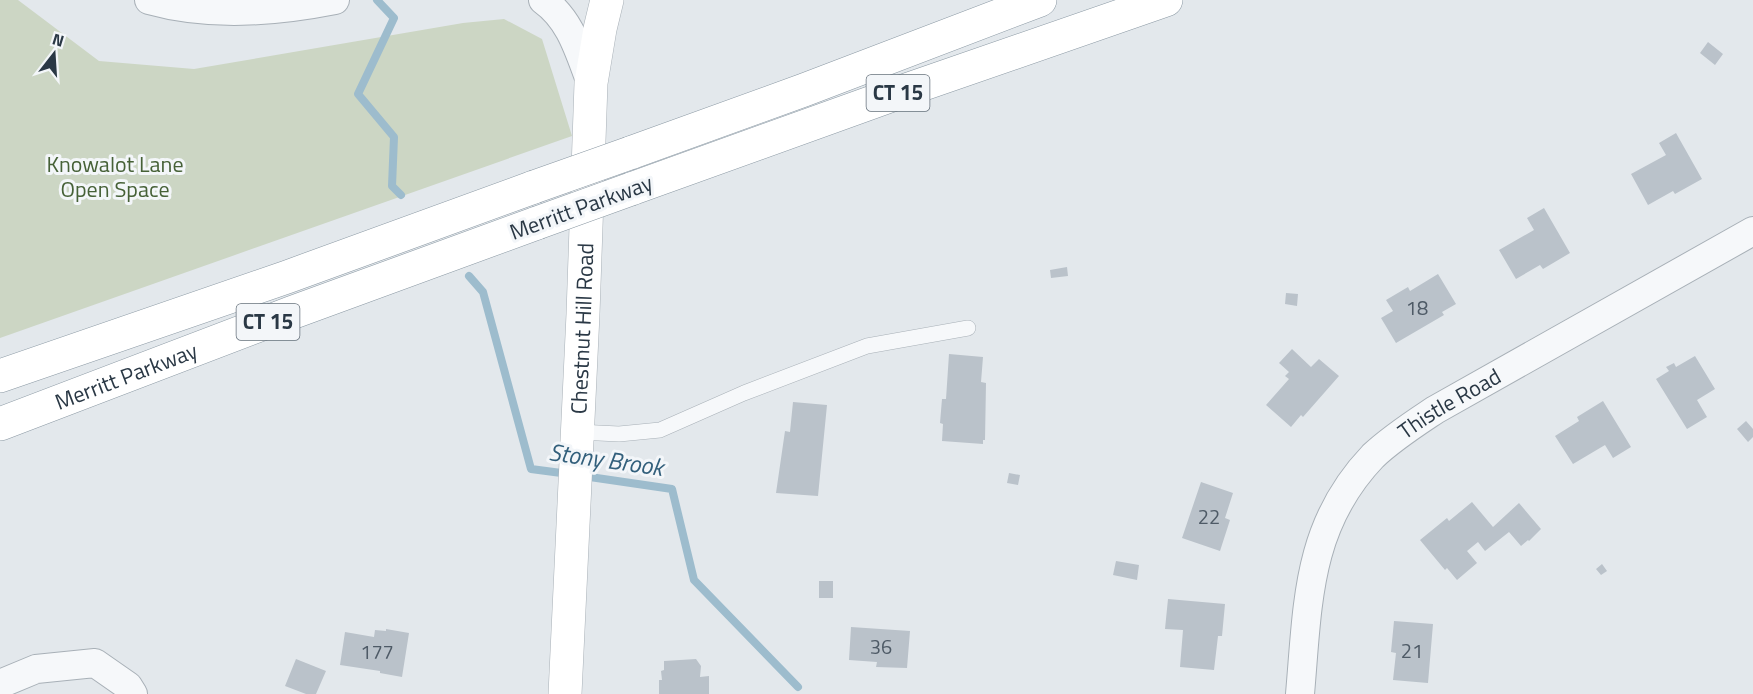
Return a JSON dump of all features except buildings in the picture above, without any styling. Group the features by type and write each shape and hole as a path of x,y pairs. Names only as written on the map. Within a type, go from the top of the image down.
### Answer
{"main road":[{"name":"Chestnut Hill Road","path":"565,694 578,435 591,82 607,0"},
{"name":"Merritt Parkway","path":"0,376 287,277 630,153 804,90 1040,0"},
{"name":"Merritt Parkway","path":"0,424 291,313 537,223 909,89 1166,0"}],"street":[{"path":"149,0 196,9 239,11 335,0"},
{"path":"543,0 553,7 569,26 591,82"},
{"name":"Thistle Road","path":"1300,694 1316,556 1334,509 1374,456 1402,431 1435,410 1753,231"},
{"path":"0,684 36,669 94,663 128,686 133,694"}],"lane":[{"path":"578,435 660,430 744,393 867,346 968,328"}],"green space":[{"name":"Knowalot Lane Open Space","path":"0,0 18,0 99,61 194,69 463,23 504,19 542,39 572,136 0,338"}],"waterway":[{"name":"Stony Brook","path":"377,0 394,18 358,94 394,137 392,186 401,195"},
{"name":"Stony Brook","path":"469,276 483,292 531,469 569,474"},
{"name":"Stony Brook","path":"583,476 672,489 694,580 798,687"}]}
